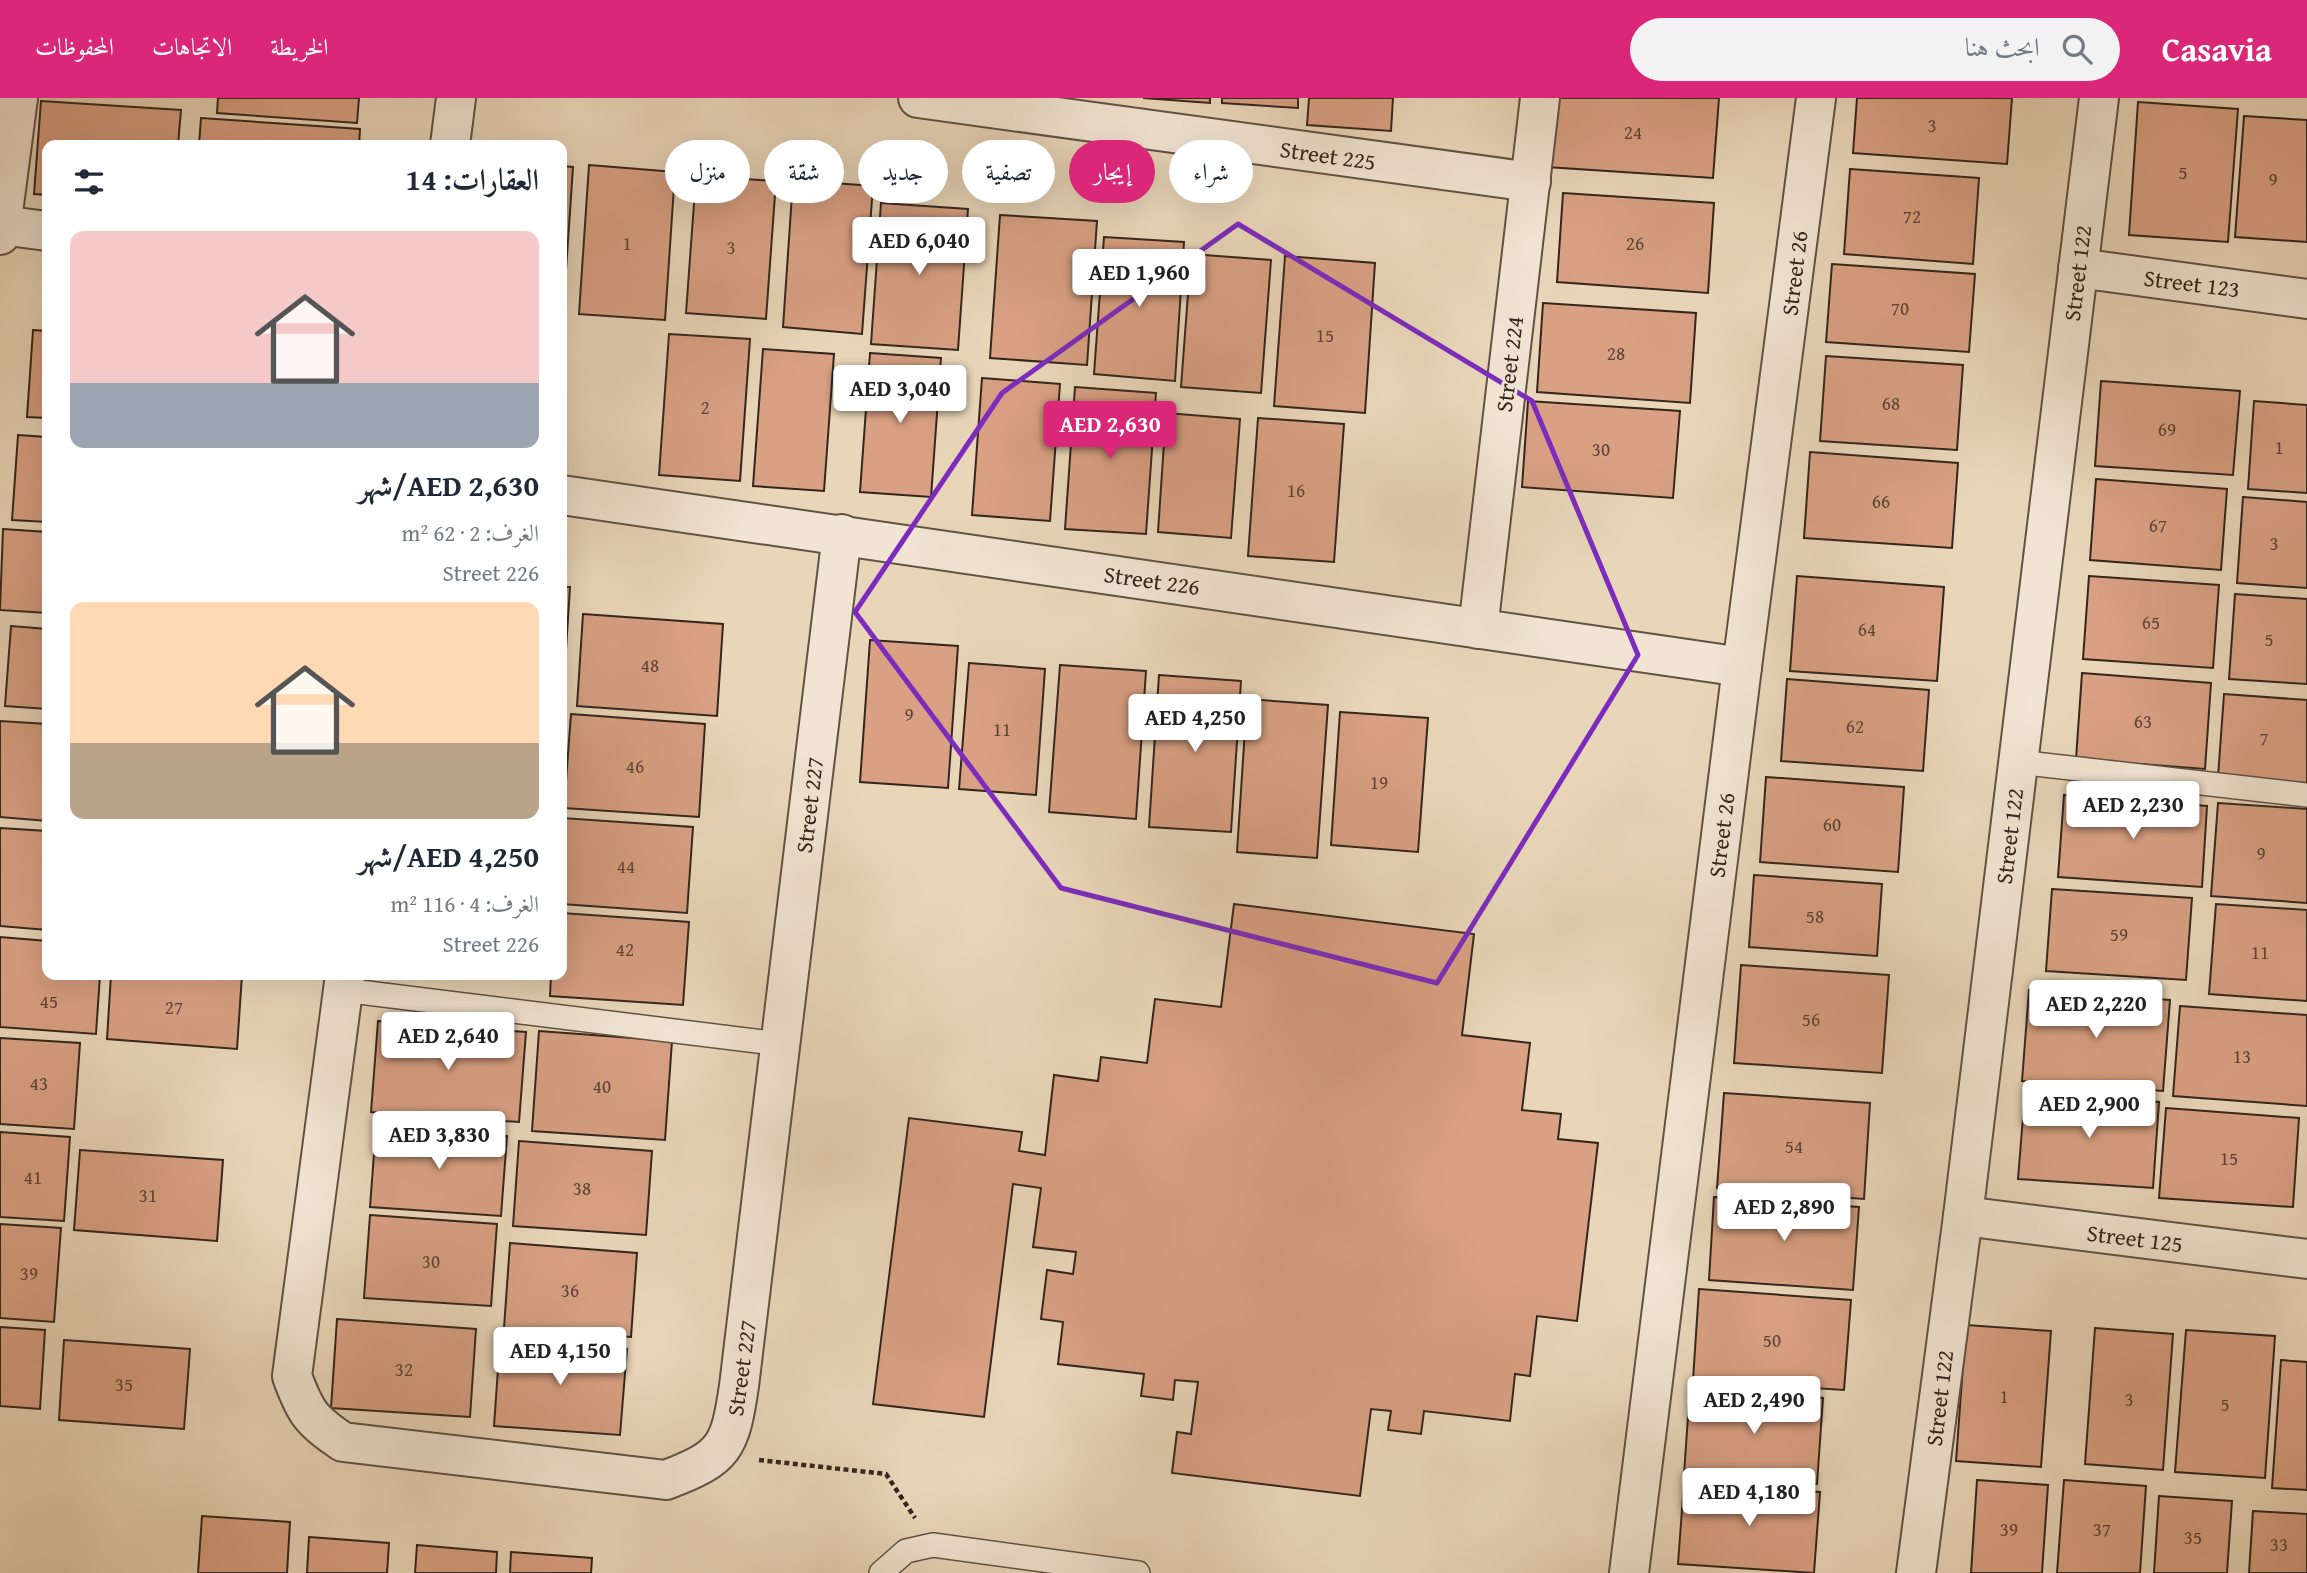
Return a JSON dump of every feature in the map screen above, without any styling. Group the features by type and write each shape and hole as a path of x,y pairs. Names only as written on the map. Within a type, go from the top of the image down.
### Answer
{"street":[{"path":"18,98 1,230 42,231"},
{"path":"451,140 456,98"},
{"name":"Street 225","path":"918,98 1531,182"},
{"name":"Street 224","path":"1478,629 1540,98"},
{"name":"Street 26","path":"1629,1573 1816,98"},
{"name":"Street 122","path":"1916,1573 1963,1216 2099,98"},
{"name":"Street 123","path":"2077,268 2307,299"},
{"name":"Street 226","path":"567,496 1742,667"},
{"name":"Street 227","path":"717,1455 733,1427 735,1414 842,534"},
{"path":"344,982 292,1376 303,1406 319,1426 343,1442 666,1480 694,1470 717,1455"},
{"name":"Street 125","path":"1963,1216 2307,1259"}],"lane":[{"path":"2018,762 2307,795"},
{"path":"344,982 780,1044"},
{"path":"881,1573 906,1551 933,1545 1138,1573"}],"path":[{"path":"717,1455 886,1474 933,1545"}],"highlighted area":[{"path":"1238,224 1532,401 1638,655 1437,983 1061,888 855,612 1002,393"}],"building":[{"path":"218,98 359,98 357,123 217,113"},
{"path":"1143,98 1210,98 1210,103"},
{"path":"1222,98 1298,98 1298,108 1222,103"},
{"path":"1309,98 1393,98 1391,131 1307,125"},
{"path":"1552,98 1719,98 1713,178 1547,167"},
{"path":"1857,98 2012,98 2007,164 1853,153"},
{"path":"41,101 181,110 178,140 42,140 42,195 34,194"},
{"path":"2138,102 2238,109 2228,242 2129,235"},
{"path":"2244,116 2307,120 2307,242 2235,237"},
{"path":"201,118 360,129 359,140 199,140"},
{"path":"589,165 665,171 665,203 673,203 665,320 579,314"},
{"path":"567,166 573,167 567,256"},
{"path":"1850,169 1979,178 1973,264 1844,254"},
{"path":"750,179 764,180 764,203 774,203 766,319 686,313 694,203 750,203"},
{"path":"844,184 858,185 858,203 872,203 862,334 783,327 791,203 844,203"},
{"path":"1563,193 1714,203 1708,293 1557,282"},
{"path":"881,203 968,209 958,350 871,344"},
{"path":"1000,215 1097,221 1087,365 990,358"},
{"path":"1104,237 1184,242 1175,381 1094,374"},
{"path":"1191,254 1271,260 1261,393 1181,387"},
{"path":"1285,256 1375,263 1365,413 1274,406"},
{"path":"1832,264 1975,274 1969,352 1826,342"},
{"path":"1543,303 1696,313 1690,403 1537,392"},
{"path":"33,330 42,331 42,418 27,417"},
{"path":"669,334 750,339 740,481 659,475"},
{"path":"763,349 834,354 824,491 753,486"},
{"path":"870,353 941,358 931,497 860,492"},
{"path":"1826,356 1963,365 1957,450 1820,441"},
{"path":"982,378 1060,384 1050,521 972,515"},
{"path":"2101,381 2240,391 2233,475 2095,466"},
{"path":"1075,387 1156,393 1146,534 1065,529"},
{"path":"1528,401 1680,411 1673,498 1522,487"},
{"path":"2254,401 2307,405 2307,493 2248,489"},
{"path":"1166,413 1240,419 1231,538 1158,532"},
{"path":"1258,418 1344,424 1334,562 1248,556"},
{"path":"18,435 42,437 42,522 12,520"},
{"path":"1810,452 1958,463 1952,548 1804,538"},
{"path":"2096,479 2227,489 2221,570 2090,560"},
{"path":"2243,497 2307,502 2307,588 2237,583"},
{"path":"3,529 42,532 42,613 0,610"},
{"path":"1797,576 1944,587 1937,681 1790,671"},
{"path":"2089,576 2219,585 2213,668 2083,659"},
{"path":"567,587 570,587 567,634"},
{"path":"2235,594 2307,599 2307,684 2229,679"},
{"path":"583,614 723,624 717,716 577,706"},
{"path":"11,626 42,629 42,709 5,706"},
{"path":"870,640 958,646 948,788 860,782"},
{"path":"969,663 1045,669 1036,795 959,789"},
{"path":"1060,665 1146,671 1136,819 1049,812"},
{"path":"2082,673 2211,683 2205,769 2076,759"},
{"path":"1159,675 1241,681 1231,832 1149,827"},
{"path":"1787,679 1929,690 1923,771 1781,761"},
{"path":"2224,694 2307,700 2307,783 2218,777"},
{"path":"1247,699 1328,705 1317,858 1237,852"},
{"path":"1340,712 1428,718 1418,852 1331,845"},
{"path":"571,714 705,724 699,817 567,808"},
{"path":"0,721 42,724 42,821 0,817"},
{"path":"1766,777 1904,787 1898,872 1760,862"},
{"path":"2064,795 2207,806 2202,887 2058,877"},
{"path":"2218,803 2307,809 2307,903 2211,896"},
{"path":"567,818 693,827 687,913 567,904"},
{"path":"0,828 42,831 42,930 0,926"},
{"path":"1754,875 1882,884 1877,956 1749,947"},
{"path":"2052,889 2192,898 2186,980 2046,971"},
{"path":"1234,904 1474,934 1462,1035 1530,1043 1522,1110 1561,1114 1558,1139 1598,1143 1577,1321 1537,1316 1530,1376 1515,1374 1510,1421 1424,1411 1421,1434 1388,1430 1391,1411 1371,1409 1360,1496 1172,1473 1177,1432 1191,1434 1198,1382 1175,1380 1173,1400 1141,1396 1144,1374 1058,1364 1063,1322 1041,1319 1047,1270 1073,1274 1076,1252 1033,1247 1041,1188 1013,1184 984,1417 873,1404 909,1118 1022,1132 1019,1151 1045,1155 1054,1075 1098,1081 1101,1057 1147,1063 1155,999 1221,1007"},
{"path":"2216,904 2307,910 2307,1001 2209,994"},
{"path":"567,913 689,922 683,1005 550,996 551,980 567,980"},
{"path":"0,937 42,941 42,980 100,980 96,1034 0,1027"},
{"path":"1741,965 1889,975 1882,1073 1734,1063"},
{"path":"111,980 242,980 237,1049 107,1039"},
{"path":"2029,990 2170,1000 2163,1091 2022,1081"},
{"path":"2180,1006 2307,1015 2307,1106 2173,1096"},
{"path":"378,1021 526,1032 519,1122 371,1112"},
{"path":"539,1031 672,1041 665,1140 532,1131"},
{"path":"0,1038 80,1043 74,1129 0,1124"},
{"path":"2025,1092 2159,1102 2153,1188 2018,1179"},
{"path":"1724,1093 1870,1103 1864,1199 1717,1188"},
{"path":"2166,1108 2299,1118 2293,1207 2159,1198"},
{"path":"376,1127 507,1136 501,1216 370,1207"},
{"path":"0,1132 70,1137 64,1221 0,1217"},
{"path":"519,1141 652,1151 646,1235 513,1226"},
{"path":"80,1150 223,1160 217,1241 74,1230"},
{"path":"1714,1197 1859,1207 1853,1290 1709,1280"},
{"path":"370,1215 497,1224 491,1306 364,1298"},
{"path":"0,1224 61,1228 54,1322 0,1318"},
{"path":"510,1243 637,1253 631,1337 504,1328"},
{"path":"1699,1289 1851,1300 1844,1390 1693,1380"},
{"path":"337,1319 476,1329 470,1417 331,1408"},
{"path":"1966,1325 2051,1331 2041,1467 1956,1461"},
{"path":"0,1327 45,1330 40,1409 0,1406"},
{"path":"2095,1328 2173,1334 2163,1470 2085,1464"},
{"path":"2186,1330 2275,1336 2265,1478 2175,1472"},
{"path":"64,1340 190,1349 184,1429 59,1420"},
{"path":"500,1340 627,1349 620,1435 494,1426"},
{"path":"2281,1360 2307,1362 2307,1490 2272,1488"},
{"path":"1690,1388 1823,1398 1817,1484 1684,1474"},
{"path":"1977,1480 2048,1485 2042,1573 1971,1573"},
{"path":"2064,1480 2146,1486 2140,1573 2057,1573"},
{"path":"1684,1482 1820,1492 1814,1573 1678,1564"},
{"path":"2159,1496 2232,1501 2227,1573 2154,1573"},
{"path":"2253,1511 2307,1514 2307,1573 2249,1573"},
{"path":"202,1516 290,1522 287,1573 198,1573"},
{"path":"309,1537 389,1543 387,1573 307,1573"},
{"path":"417,1545 497,1552 496,1573 415,1573"},
{"path":"511,1552 592,1558 591,1573 510,1573"}]}
